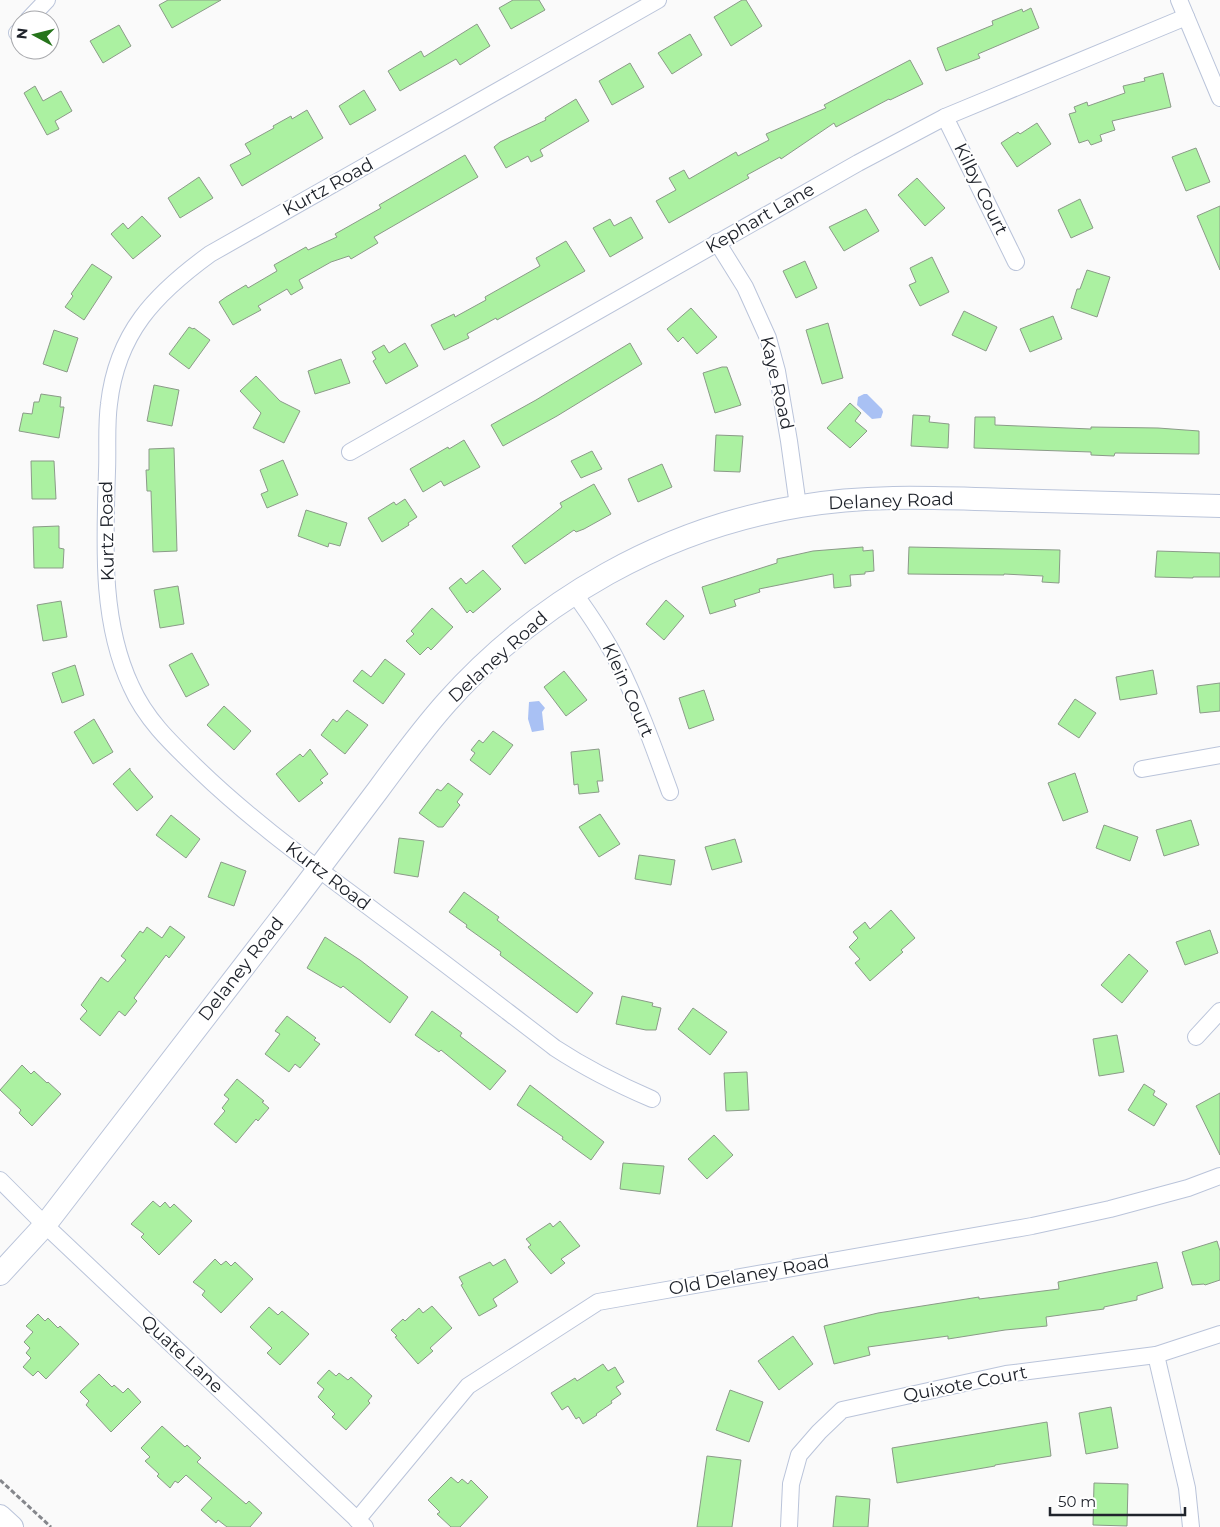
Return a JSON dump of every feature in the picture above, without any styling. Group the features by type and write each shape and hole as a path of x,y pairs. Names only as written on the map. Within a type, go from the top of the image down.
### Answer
{"street":[{"path":"38,10 47,0"},
{"name":"Kurtz Road","path":"652,1099 616,1084 555,1048 274,836 217,787 163,735 145,712 131,687 120,660 106,578 105,542 109,405 113,378 124,347 138,322 156,298 179,276 210,254 658,0"},
{"path":"1179,0 1220,98"},
{"name":"Kephart Lane","path":"350,452 717,242 945,117 1186,17"},
{"name":"Kilby Court","path":"945,117 1016,262"},
{"name":"Kaye Road","path":"717,242 751,300 768,338 777,371 798,506"},
{"name":"Delaney Road","path":"0,1274 45,1225 421,732 479,669 542,615 574,593 616,569 659,548 698,533 798,506 851,499 936,498 1220,506"},
{"name":"Klein Court","path":"574,593 598,626 617,661 646,726 670,792"},
{"path":"1142,770 1220,755"},
{"path":"1196,1037 1220,1011"},
{"name":"Old Delaney Road","path":"361,1523 468,1386 598,1302 1032,1226 1110,1209 1188,1188 1220,1176"},
{"name":"Quate Lane","path":"0,1180 45,1225 361,1523"},
{"name":"Quixote Court","path":"789,1527 791,1484 799,1455 842,1410 1006,1374 1156,1355 1220,1334"},
{"path":"1156,1355 1187,1488 1191,1527"},
{"path":"0,1516 12,1527"}],"path":[{"path":"0,1480 52,1527"}],"water":[{"path":"867,394 882,409 881,418 872,419 857,405 858,397"},
{"path":"539,701 545,708 542,712 544,730 532,732 528,719 529,702"}],"building":[{"path":"168,0 221,0 172,28 159,5"},
{"path":"513,0 539,0 545,10 511,29 499,8"},
{"path":"742,0 746,0 762,26 731,46 714,17"},
{"path":"1031,8 1039,28 978,54 980,58 946,71 937,48 993,25 992,21 1022,9 1023,12"},
{"path":"477,24 490,46 460,65 456,59 400,91 388,71 421,51 424,57"},
{"path":"119,25 131,46 103,63 90,41"},
{"path":"690,34 702,55 672,74 658,53"},
{"path":"910,60 923,84 889,99 836,127 834,123 781,159 780,157 747,175 749,178 669,223 656,201 676,190 669,178 684,170 689,179 736,152 738,156 769,140 766,134 826,108 824,105"},
{"path":"630,63 644,87 612,105 599,81"},
{"path":"1163,73 1171,107 1112,121 1115,130 1100,135 1102,141 1091,145 1088,140 1079,143 1069,114 1076,112 1074,107 1087,102 1088,106 1125,93 1123,86 1145,81 1144,78"},
{"path":"35,86 43,101 61,91 72,111 55,121 59,129 47,135 24,93"},
{"path":"364,90 376,110 350,125 339,106"},
{"path":"576,99 589,121 540,150 543,156 531,162 528,156 506,168 494,147 500,142 546,120 545,118"},
{"path":"307,110 323,138 242,186 230,165 251,154 245,144 291,116 292,119"},
{"path":"1037,123 1051,144 1017,167 1001,143"},
{"path":"1196,148 1210,182 1186,191 1172,157"},
{"path":"465,155 478,177 374,237 378,243 351,259 349,256 331,262 299,280 303,288 291,295 287,289 258,306 261,310 233,325 219,302 246,285 248,288 277,271 274,265 306,247 308,250 337,237 335,234 381,208 379,205"},
{"path":"199,177 213,198 180,218 168,198"},
{"path":"917,178 945,208 925,226 898,195"},
{"path":"1080,199 1093,228 1071,238 1058,210"},
{"path":"1220,206 1220,270 1197,216"},
{"path":"866,209 879,231 844,251 829,227"},
{"path":"142,216 161,236 133,259 111,234 123,223 128,229"},
{"path":"631,217 643,238 610,257 593,228 610,219 614,226"},
{"path":"566,241 585,271 497,320 496,318 467,334 469,338 444,350 431,325 454,314 455,317 486,300 485,297 540,266 536,258"},
{"path":"932,257 949,292 920,306 909,285 916,282 910,268"},
{"path":"805,261 817,288 796,298 783,271"},
{"path":"92,264 112,277 84,320 65,307 73,296 71,294"},
{"path":"1087,270 1110,277 1097,317 1071,308 1077,289 1080,289"},
{"path":"691,308 717,337 697,354 683,337 678,342 667,329"},
{"path":"964,311 997,327 986,351 952,335"},
{"path":"1053,316 1062,339 1030,352 1020,329"},
{"path":"828,323 843,378 822,384 806,330"},
{"path":"189,327 194,328 210,340 189,369 169,354"},
{"path":"54,330 78,338 67,372 43,364"},
{"path":"405,343 418,366 386,384 373,361 376,359 372,352 384,345 389,353"},
{"path":"630,343 642,364 557,416 503,446 491,425"},
{"path":"341,359 350,383 315,394 308,371"},
{"path":"727,367 741,405 715,413 703,373"},
{"path":"256,376 280,401 300,411 284,443 253,428 261,413 240,391"},
{"path":"154,385 179,390 172,426 147,421"},
{"path":"41,394 61,397 60,407 64,407 59,438 19,431 23,413 32,414 34,402 39,402"},
{"path":"850,403 861,413 855,421 867,431 850,448 827,428"},
{"path":"913,415 930,416 929,422 949,424 948,448 911,446"},
{"path":"975,417 995,417 995,425 1091,429 1091,427 1158,428 1199,431 1199,454 1115,453 1114,456 1091,455 1091,452 974,448"},
{"path":"716,435 743,436 740,472 714,471"},
{"path":"464,440 480,467 444,486 441,481 423,492 410,469"},
{"path":"174,448 177,551 153,552 151,491 147,491 146,470 149,470 149,449"},
{"path":"592,451 602,469 581,478 571,461"},
{"path":"283,460 298,495 267,508 261,494 268,491 260,470"},
{"path":"31,461 54,461 56,499 32,499"},
{"path":"662,464 672,487 638,502 628,479"},
{"path":"594,484 611,514 584,529 576,532 574,530 525,564 512,546 562,507 560,503"},
{"path":"405,499 417,517 408,523 409,525 382,542 368,518 394,502 396,505"},
{"path":"306,510 347,523 340,546 329,543 328,547 298,536"},
{"path":"59,526 59,548 64,549 63,568 34,568 33,527"},
{"path":"863,547 863,551 873,550 874,571 850,575 851,586 834,588 833,574 759,589 760,592 734,600 736,606 710,614 702,587 777,563 777,559 813,551"},
{"path":"909,547 1060,550 1059,583 1042,582 1043,576 908,574"},
{"path":"1157,551 1220,553 1220,577 1155,577"},
{"path":"483,570 501,589 473,613 470,610 467,613 449,588 461,578 466,584"},
{"path":"178,586 184,624 160,628 154,590"},
{"path":"666,600 684,616 664,640 646,624"},
{"path":"61,601 67,637 43,641 37,605"},
{"path":"432,608 453,627 431,650 428,647 420,655 406,641 414,634 411,631"},
{"path":"192,653 209,685 186,697 169,665"},
{"path":"385,659 405,674 383,704 353,681 362,670 371,677"},
{"path":"75,665 84,695 62,703 52,673"},
{"path":"1153,670 1157,694 1120,700 1116,677"},
{"path":"564,671 587,700 566,716 544,687"},
{"path":"1220,683 1220,711 1200,713 1197,686"},
{"path":"704,690 714,720 689,729 679,698"},
{"path":"1075,699 1096,713 1079,738 1058,724"},
{"path":"224,706 251,731 234,750 207,725"},
{"path":"347,710 368,725 345,754 321,735 333,719 337,722"},
{"path":"94,719 113,752 93,764 74,732"},
{"path":"493,731 513,745 490,775 470,760 475,753 471,750 479,740 483,743"},
{"path":"310,749 328,774 320,780 323,783 299,802 276,774 300,754 303,757"},
{"path":"599,749 603,781 597,781 599,792 579,794 578,784 574,785 571,752"},
{"path":"130,768 153,797 137,811 113,784"},
{"path":"1075,773 1088,812 1063,821 1048,783"},
{"path":"448,783 463,794 457,802 460,805 443,827 438,827 419,813 437,789 441,791"},
{"path":"600,814 620,844 599,857 579,827"},
{"path":"171,815 200,839 186,858 156,835"},
{"path":"1191,820 1199,845 1164,856 1156,830"},
{"path":"1104,825 1138,837 1130,861 1096,848"},
{"path":"399,838 424,841 418,877 394,873"},
{"path":"735,839 742,862 712,870 705,847"},
{"path":"639,855 675,860 671,885 635,879"},
{"path":"221,862 246,871 234,906 208,897"},
{"path":"464,892 499,917 497,920 593,993 577,1013 500,955 501,952 466,927 467,925 449,912"},
{"path":"891,910 915,938 901,950 903,952 870,981 855,963 860,959 849,947 858,938 853,932 865,922 870,929"},
{"path":"170,926 185,937 169,958 166,955 134,998 137,1001 125,1016 119,1011 100,1036 80,1019 87,1011 81,1005 101,977 108,982 126,960 121,956 140,931 143,933 147,927 162,938"},
{"path":"1210,930 1218,953 1185,965 1176,942"},
{"path":"325,937 360,960 408,997 390,1023 343,986 341,988 307,968"},
{"path":"1129,954 1148,971 1122,1003 1101,985"},
{"path":"622,996 653,1003 652,1006 661,1008 656,1030 616,1024"},
{"path":"693,1008 727,1032 710,1055 678,1029"},
{"path":"432,1011 462,1033 460,1036 506,1071 490,1090 441,1050 439,1052 415,1035"},
{"path":"287,1016 316,1038 314,1040 320,1044 300,1068 295,1064 289,1072 265,1054 280,1034 275,1031"},
{"path":"1117,1035 1124,1072 1099,1076 1093,1039"},
{"path":"22,1065 31,1074 34,1071 61,1094 32,1126 19,1113 21,1110 0,1090"},
{"path":"747,1072 749,1110 726,1111 724,1073"},
{"path":"237,1079 264,1101 262,1102 269,1108 258,1121 256,1119 236,1143 214,1124 225,1111 222,1108 229,1099 224,1095"},
{"path":"1144,1084 1155,1091 1153,1095 1167,1104 1154,1126 1128,1110"},
{"path":"530,1085 604,1142 591,1160 562,1139 563,1137 517,1105"},
{"path":"1220,1093 1220,1155 1196,1106"},
{"path":"714,1135 733,1155 707,1179 688,1159"},
{"path":"623,1163 664,1166 660,1194 620,1189"},
{"path":"153,1201 160,1207 165,1202 170,1208 174,1204 192,1221 159,1255 141,1237 144,1234 131,1224"},
{"path":"560,1221 580,1246 561,1259 565,1263 551,1274 528,1247 531,1245 526,1239 550,1223 553,1227"},
{"path":"1217,1241 1220,1251 1220,1280 1205,1285 1192,1285 1182,1252"},
{"path":"215,1259 221,1265 226,1261 231,1266 235,1262 253,1279 221,1313 202,1295 205,1291 193,1282"},
{"path":"505,1259 518,1282 493,1299 497,1306 479,1316 461,1285 463,1284 459,1277 490,1262 493,1266"},
{"path":"1157,1262 1163,1288 1137,1296 1137,1300 1104,1307 1104,1309 1046,1317 1047,1326 1005,1330 948,1339 948,1336 868,1347 870,1355 834,1364 824,1326 878,1313 979,1297 979,1299 1059,1289 1058,1282"},
{"path":"432,1306 452,1328 430,1348 433,1351 418,1364 391,1330 403,1319 405,1321 419,1308 423,1313"},
{"path":"269,1307 278,1315 282,1311 309,1334 280,1365 267,1353 272,1348 250,1327"},
{"path":"38,1314 45,1321 48,1318 58,1328 60,1326 79,1344 46,1379 38,1371 33,1376 23,1367 31,1358 26,1353 30,1348 24,1342 33,1332 26,1326"},
{"path":"793,1336 813,1364 779,1390 758,1361"},
{"path":"603,1364 608,1371 615,1367 624,1382 616,1387 621,1394 597,1415 583,1424 579,1417 576,1419 568,1406 562,1410 551,1393 575,1378 577,1381"},
{"path":"329,1370 336,1376 339,1373 348,1380 351,1377 372,1396 368,1401 370,1403 346,1430 332,1417 335,1414 318,1397 324,1389 317,1383"},
{"path":"99,1374 112,1387 114,1385 123,1393 128,1388 141,1402 111,1432 86,1405 89,1401 80,1392"},
{"path":"730,1390 763,1402 749,1442 716,1430"},
{"path":"1111,1407 1118,1448 1086,1454 1079,1413"},
{"path":"1047,1422 1051,1456 897,1483 892,1448"},
{"path":"162,1426 185,1447 187,1445 201,1458 197,1462 246,1504 249,1501 262,1513 250,1527 227,1527 218,1520 216,1523 201,1510 212,1498 186,1475 178,1483 175,1481 170,1488 157,1476 159,1474 145,1461 150,1457 141,1448"},
{"path":"707,1456 741,1460 732,1527 697,1527"},
{"path":"451,1477 458,1483 462,1479 468,1484 471,1480 488,1497 460,1527 451,1527 437,1514 440,1512 428,1500"},
{"path":"1094,1483 1128,1484 1127,1526 1093,1525"},
{"path":"836,1496 870,1499 868,1527 833,1527"}]}
